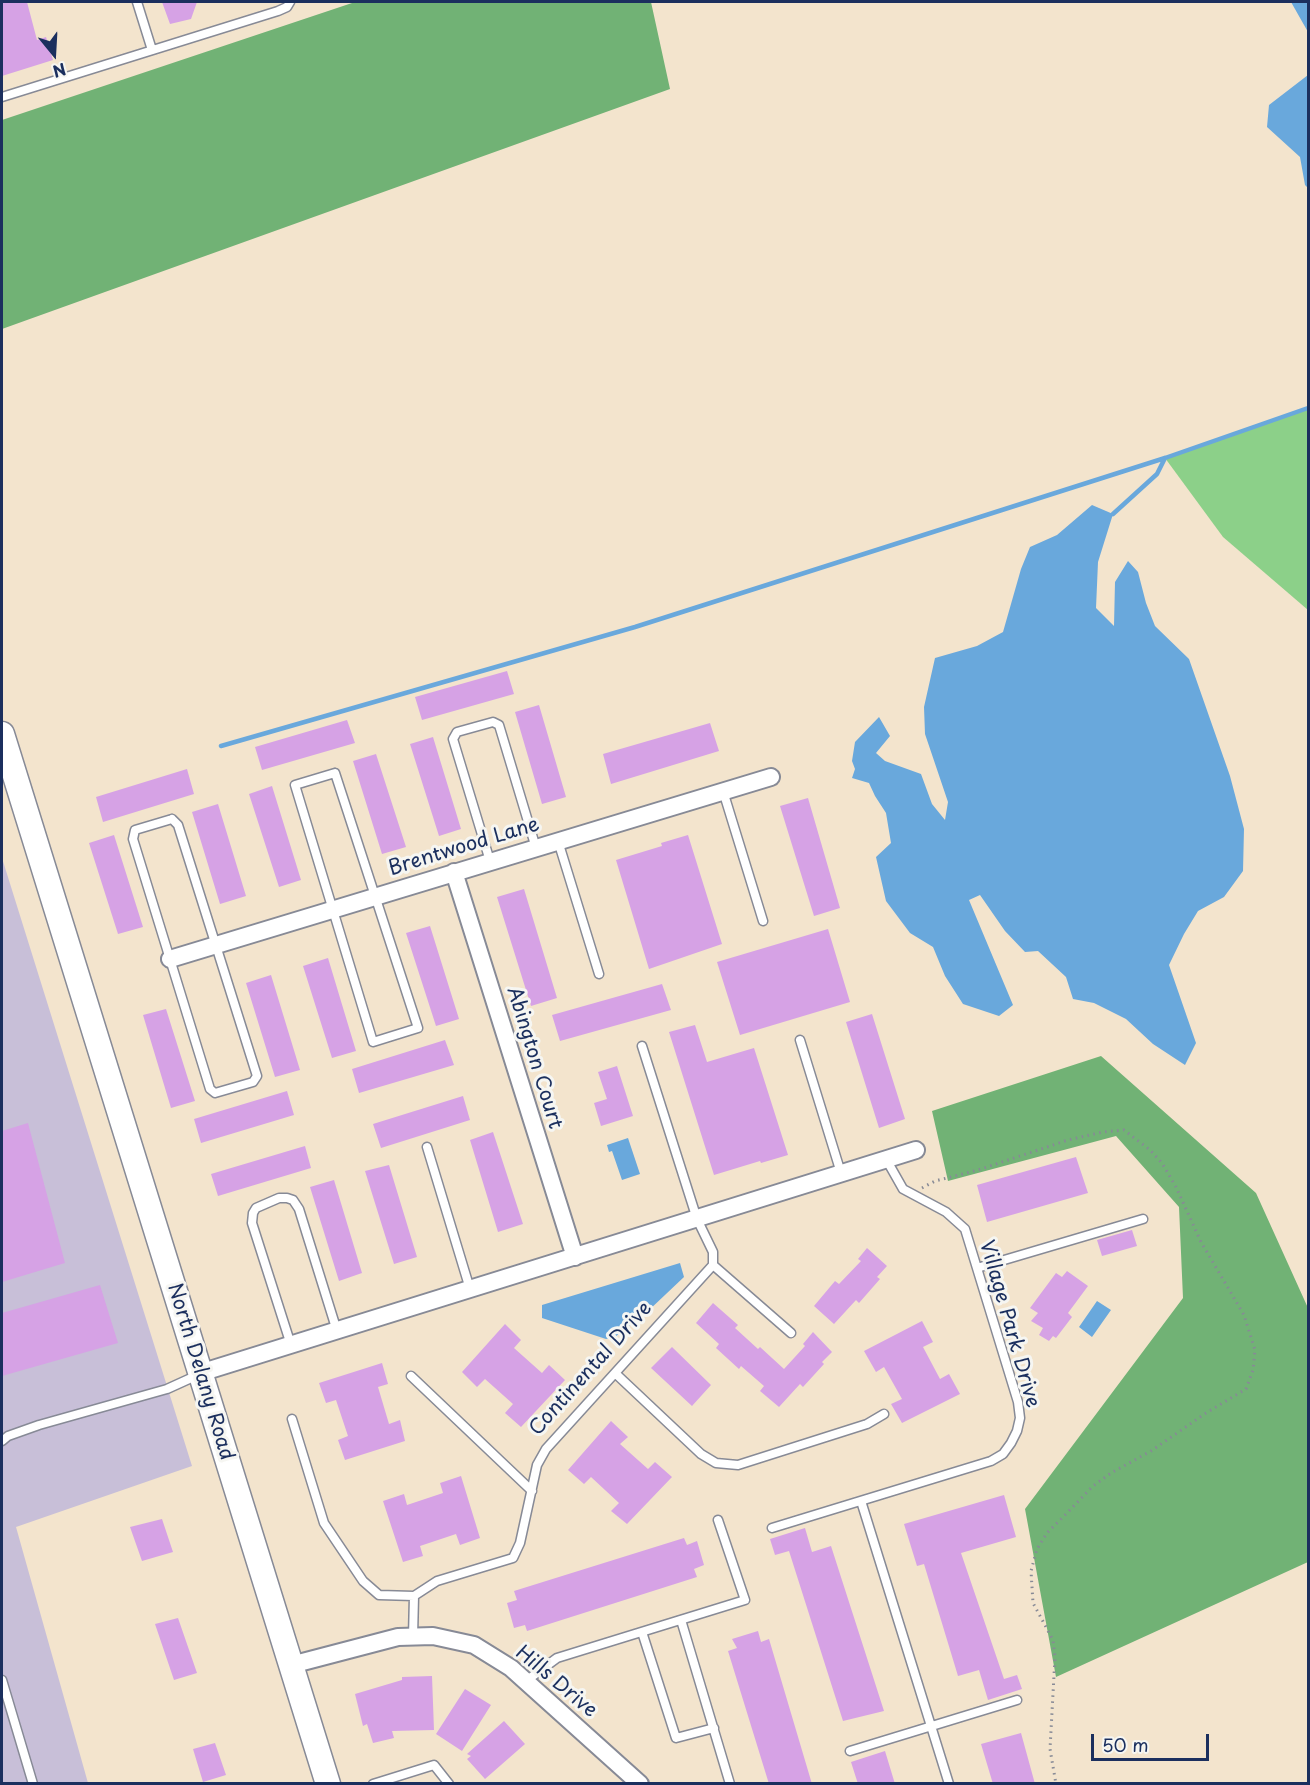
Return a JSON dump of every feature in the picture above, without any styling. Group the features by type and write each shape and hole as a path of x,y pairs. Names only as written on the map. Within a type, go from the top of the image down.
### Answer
{"street":[{"name":"North Delany Road","path":"2,734 328,1784"},
{"name":"Brentwood Lane","path":"170,959 771,777"},
{"name":"Abington Court","path":"454,872 575,1257"},
{"path":"200,1374 916,1149"},
{"name":"Hills Drive","path":"291,1665 399,1637 432,1636 474,1645 511,1668 640,1784"}],"lane":[{"path":"137,2 152,50"},
{"path":"2,98 278,11 287,7 290,2"},
{"path":"490,861 453,739 457,732 493,722 499,725 536,848"},
{"path":"335,772 418,1028 373,1042 333,909 295,785 335,772"},
{"path":"723,791 764,921"},
{"path":"172,819 178,825 216,945 256,1076 253,1082 215,1093 210,1089 170,959 133,839 135,830 172,819"},
{"path":"558,841 599,974"},
{"path":"800,1040 841,1173"},
{"path":"642,1046 697,1219 713,1252 713,1265 791,1333"},
{"path":"427,1147 470,1289"},
{"name":"Village Park Drive","path":"772,1528 991,1461 1003,1454 1011,1443 1020,1418 1018,1402 965,1229 946,1212 903,1189 886,1159"},
{"path":"291,1345 252,1223 256,1208 279,1198 293,1200 300,1209 337,1331"},
{"path":"977,1268 1143,1219"},
{"name":"Continental Drive","path":"414,1596 437,1581 513,1558 520,1543 537,1465 546,1449 713,1265"},
{"path":"615,1373 700,1454 716,1463 738,1465 867,1424 884,1414"},
{"path":"2,1441 8,1436 39,1425 167,1389 200,1374"},
{"path":"411,1376 532,1491"},
{"path":"292,1419 324,1523 363,1581 379,1595 414,1596 413,1636"},
{"path":"861,1501 950,1784"},
{"path":"526,1681 557,1658 745,1600 718,1520"},
{"path":"681,1620 730,1784"},
{"path":"642,1632 676,1738 714,1728"},
{"path":"2,1680 33,1784"},
{"path":"850,1751 1017,1700"},
{"path":"373,1784 434,1765 449,1784"}],"path":[{"path":"1056,1784 1050,1749 1055,1657 1053,1640 1034,1603 1031,1571 1037,1550 1047,1533 1093,1486 1176,1435 1206,1413"}],"shaded area":[{"path":"2,858 192,1466 16,1527 88,1783 2,1783"}],"green space":[{"path":"355,2 651,2 670,89 2,329 2,120"},
{"path":"1308,408 1308,610 1223,537 1165,458"},
{"path":"1101,1056 1256,1193 1308,1308 1308,1562 1056,1677 1025,1509 1183,1298 1179,1207 1116,1136 948,1181 932,1111"}],"water":[{"path":"1291,2 1308,2 1308,32"},
{"path":"1308,75 1308,188 1305,185 1300,157 1267,127 1269,105"},
{"path":"1092,505 1113,514 1098,562 1096,608 1114,626 1115,582 1128,561 1138,572 1155,626 1189,659 1230,776 1244,829 1243,871 1224,897 1198,911 1169,965 1196,1043 1185,1065 1153,1044 1126,1019 1094,1003 1073,999 1066,977 1038,951 1025,952 1005,931 980,895 969,900 1013,1005 999,1016 963,1004 945,976 933,947 910,933 886,901 876,857 891,843 886,813 869,783 852,778 855,769 852,761 855,742 879,717 890,736 876,753 885,761 921,774 932,804 945,820 948,802 925,734 924,707 935,658 977,646 1003,632 1021,569 1030,547 1057,535"},
{"path":"628,1138 640,1174 622,1180 612,1151 609,1152 607,1145"},
{"path":"680,1263 684,1277 647,1312 615,1337 606,1339 542,1318 542,1305"},
{"path":"1097,1301 1111,1310 1092,1337 1079,1327"}],"building":[{"path":"2,2 27,2 37,40 46,37 53,60 2,76"},
{"path":"162,2 197,2 191,19 170,24"},
{"path":"507,671 514,694 422,720 415,697"},
{"path":"539,705 566,797 542,804 515,712"},
{"path":"347,720 355,743 262,770 255,747"},
{"path":"710,723 719,751 611,784 603,754"},
{"path":"433,737 461,829 439,836 410,744"},
{"path":"376,754 406,847 382,854 353,761"},
{"path":"187,769 194,794 103,822 96,797"},
{"path":"272,786 301,880 279,887 249,794"},
{"path":"808,798 840,908 814,916 780,806"},
{"path":"218,804 246,896 220,904 192,812"},
{"path":"114,835 143,927 118,934 89,843"},
{"path":"688,835 722,944 649,969 616,860 662,846 661,843"},
{"path":"524,889 557,998 531,1006 497,897"},
{"path":"430,926 459,1019 436,1026 406,933"},
{"path":"828,929 850,1002 740,1035 717,962"},
{"path":"328,958 356,1051 332,1058 303,966"},
{"path":"271,975 300,1070 275,1077 246,983"},
{"path":"662,984 671,1010 560,1041 552,1015"},
{"path":"166,1009 195,1101 171,1108 143,1015"},
{"path":"872,1014 905,1119 879,1128 846,1022"},
{"path":"695,1025 707,1062 754,1048 788,1155 714,1175 669,1032"},
{"path":"445,1040 454,1065 359,1093 352,1069"},
{"path":"617,1066 633,1116 601,1126 594,1103 607,1099 598,1072"},
{"path":"287,1091 294,1115 201,1143 194,1119"},
{"path":"463,1096 470,1120 381,1148 373,1124"},
{"path":"28,1123 65,1263 2,1282 2,1131"},
{"path":"493,1132 523,1224 498,1232 470,1140"},
{"path":"305,1146 311,1168 218,1196 211,1174"},
{"path":"1076,1157 1088,1193 987,1222 977,1185"},
{"path":"389,1165 417,1257 394,1264 365,1171"},
{"path":"334,1180 362,1273 339,1281 310,1187"},
{"path":"1132,1230 1137,1246 1102,1256 1097,1240"},
{"path":"867,1248 887,1266 877,1277 880,1279 859,1303 856,1300 834,1324 814,1306 835,1281 839,1284 861,1261 858,1259"},
{"path":"1067,1271 1088,1286 1068,1313 1072,1317 1056,1338 1053,1336 1049,1341 1039,1335 1043,1328 1031,1321 1038,1313 1030,1308 1056,1273 1062,1277"},
{"path":"100,1285 118,1343 2,1376 2,1313"},
{"path":"713,1303 738,1325 735,1328 784,1369 805,1346 803,1344 813,1332 832,1352 803,1387 800,1384 779,1407 760,1391 764,1386 741,1366 739,1369 716,1348 719,1344 696,1323"},
{"path":"922,1321 933,1342 923,1347 940,1379 949,1374 960,1394 902,1423 891,1404 902,1399 884,1367 876,1372 864,1351"},
{"path":"505,1324 521,1340 514,1348 542,1373 549,1365 565,1380 521,1427 505,1413 513,1404 485,1379 477,1387 462,1372"},
{"path":"672,1347 711,1385 692,1406 651,1368"},
{"path":"382,1363 388,1384 378,1387 389,1424 400,1420 405,1441 345,1460 338,1440 348,1436 336,1400 326,1403 319,1383"},
{"path":"611,1421 628,1437 620,1444 648,1469 655,1462 672,1477 627,1524 611,1511 619,1503 591,1477 584,1484 568,1470"},
{"path":"461,1476 480,1538 460,1545 456,1534 420,1546 423,1556 403,1562 383,1501 404,1494 407,1505 443,1493 440,1483"},
{"path":"1004,1495 1016,1537 961,1553 1004,1679 1017,1675 1022,1689 988,1700 979,1670 958,1676 924,1564 917,1566 904,1524"},
{"path":"162,1519 173,1552 142,1561 130,1527"},
{"path":"805,1528 812,1552 831,1546 884,1711 843,1721 789,1551 775,1555 770,1539"},
{"path":"684,1538 687,1545 697,1541 704,1565 694,1569 697,1577 527,1631 525,1625 514,1628 507,1603 517,1600 514,1591"},
{"path":"178,1618 197,1673 174,1680 155,1624"},
{"path":"758,1631 761,1642 769,1639 812,1784 769,1784 728,1651 737,1648 732,1639"},
{"path":"432,1676 434,1730 392,1731 394,1738 373,1743 367,1724 363,1726 355,1694 402,1680 402,1677"},
{"path":"465,1689 491,1705 462,1751 436,1734"},
{"path":"504,1721 525,1744 485,1779 467,1759 471,1756 467,1754"},
{"path":"1021,1733 1035,1784 993,1784 981,1744"},
{"path":"215,1743 226,1775 203,1782 193,1749"},
{"path":"885,1751 895,1784 858,1784 851,1762"}],"waterway":[{"path":"221,746 635,627 1165,458 1308,408"},
{"path":"1113,514 1157,474 1165,458"}]}
